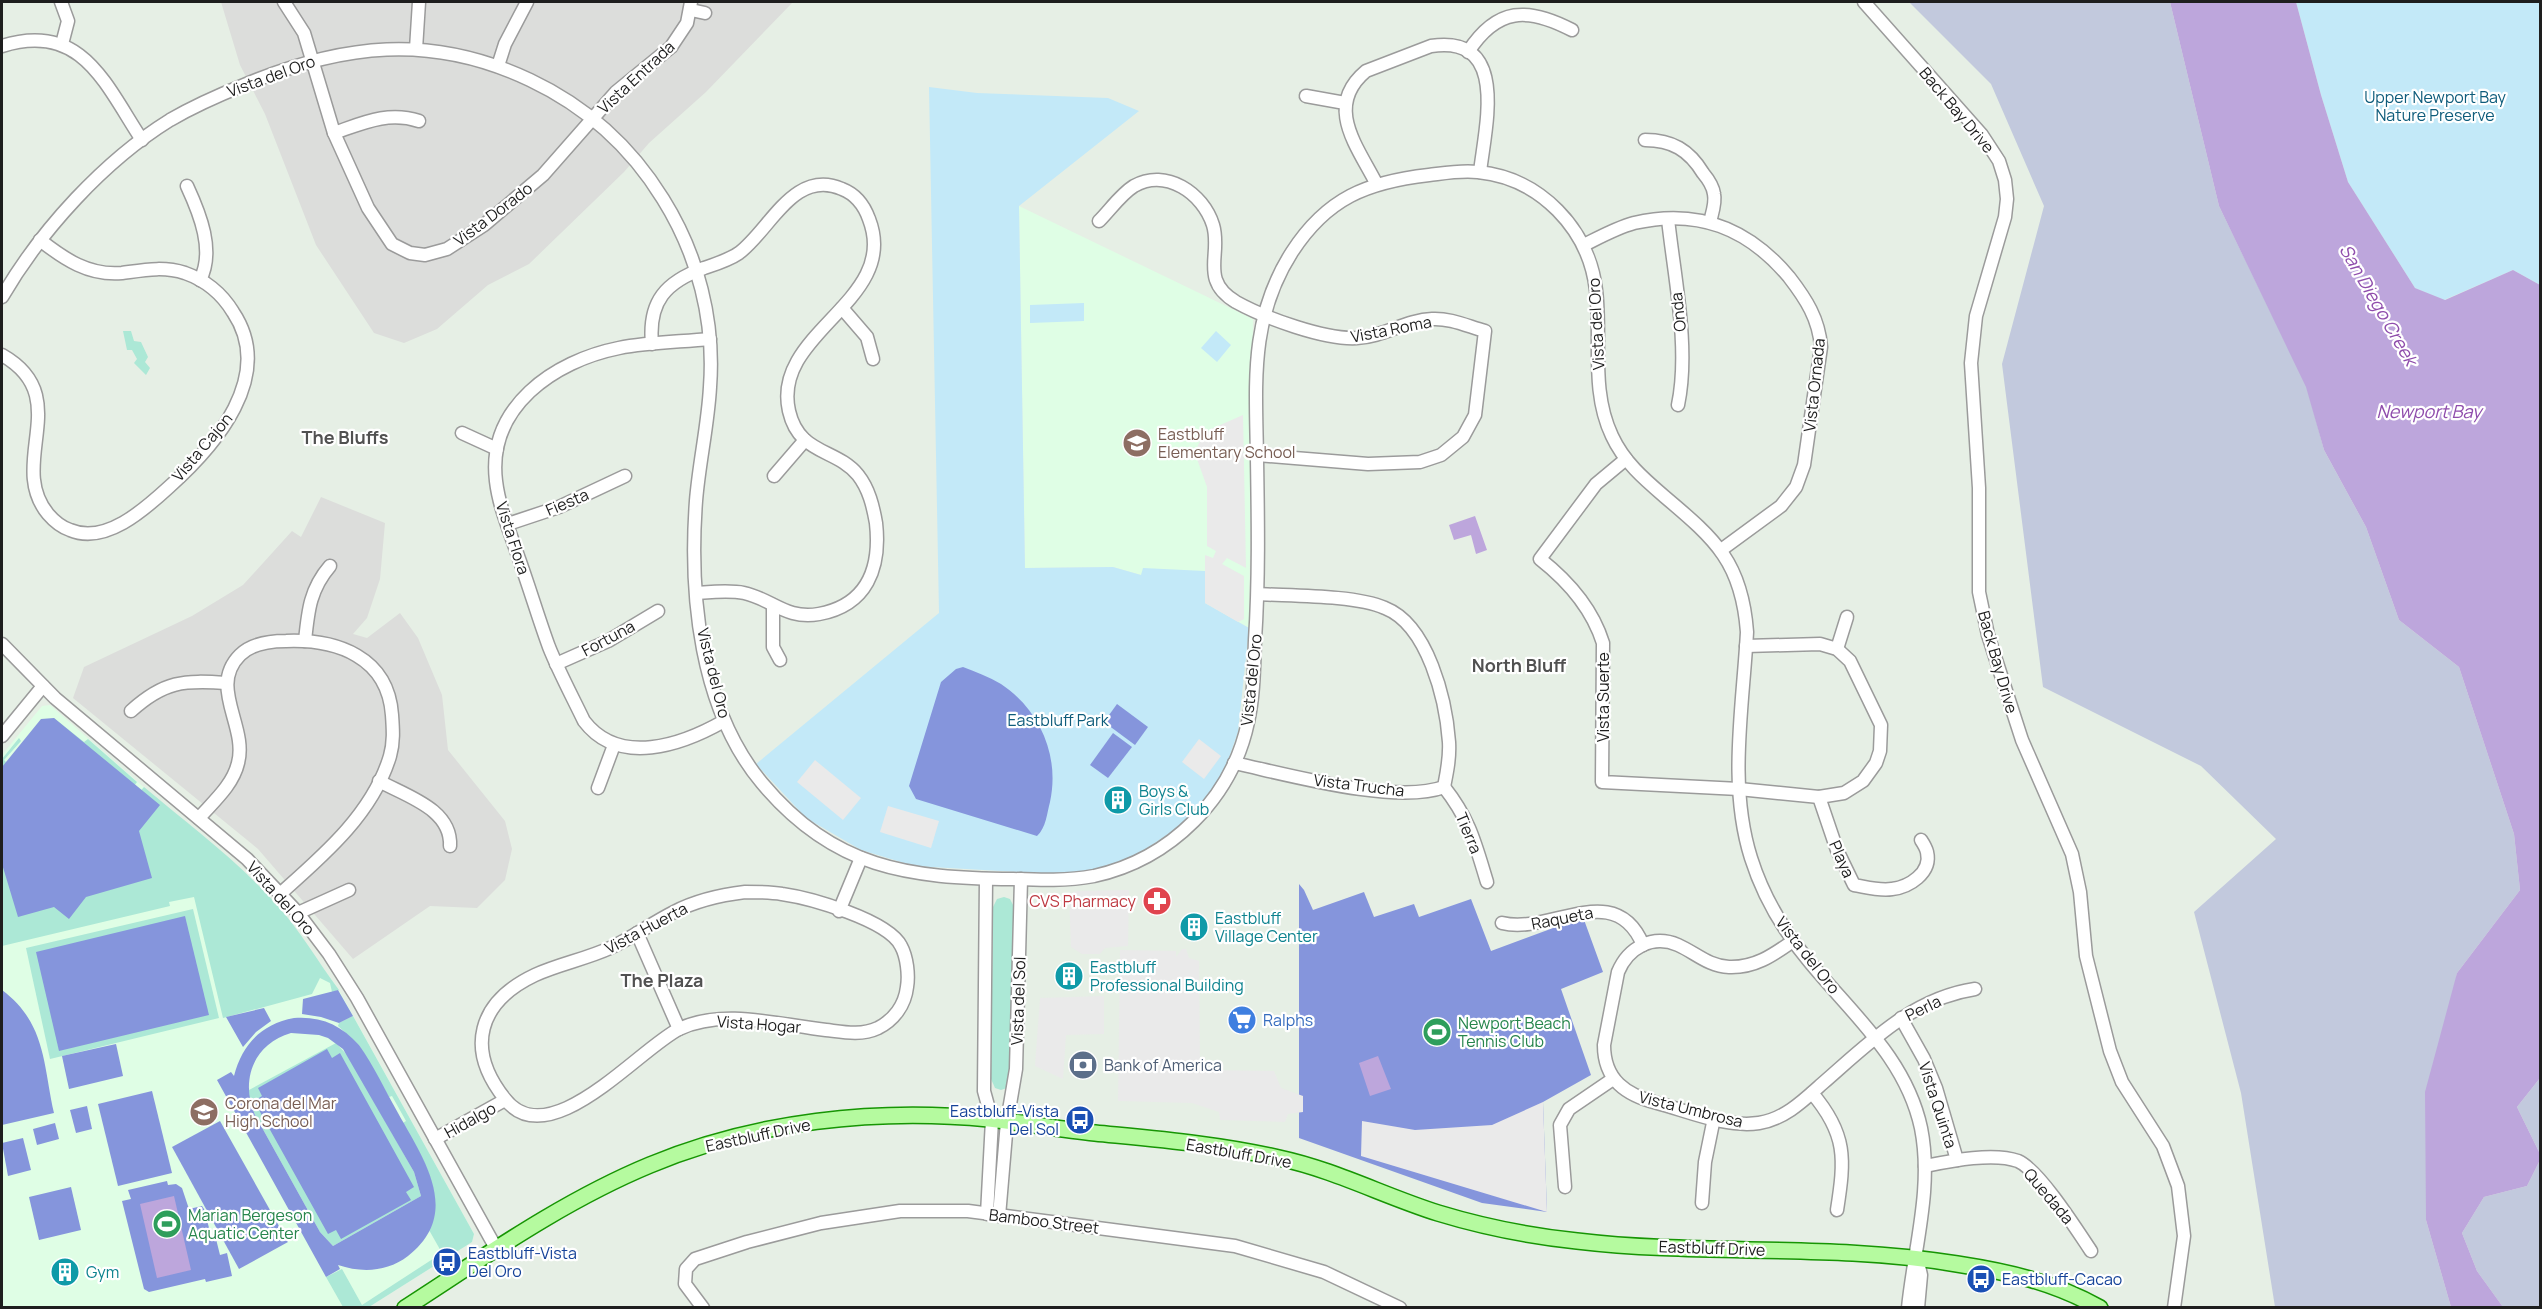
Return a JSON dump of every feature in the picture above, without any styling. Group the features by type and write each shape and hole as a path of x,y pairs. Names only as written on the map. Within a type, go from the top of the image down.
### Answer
{"main road":[{"name":"Eastbluff Drive","path":"405,1308 561,1209 631,1173 701,1146 738,1137 795,1125 877,1116 992,1120 1164,1140 1276,1157 1341,1175 1434,1212 1479,1225 1539,1237 1606,1245 1845,1252 1917,1257 2027,1277 2054,1286 2100,1308"}],"street":[{"path":"61,2 68,21 62,44"},
{"path":"284,2 300,23 312,59"},
{"path":"416,49 419,2"},
{"path":"498,66 527,2"},
{"name":"Back Bay Drive","path":"1864,2 1986,140 1999,161 2005,180 2007,199 2005,217 1976,316 1971,363 1978,488 1978,592 1988,635 2022,740 2074,864 2080,892 2086,956 2110,1051 2122,1082 2168,1156 2178,1186 2184,1236 2174,1308"},
{"path":"691,6 705,13"},
{"name":"Vista Entrada","path":"592,119 616,92 671,47 680,36 691,6"},
{"path":"1468,52 1483,32 1492,25 1518,15 1539,15 1572,30"},
{"path":"2,46 38,40 62,44 72,49 91,65 142,140"},
{"path":"1376,183 1347,127 1345,103 1348,93 1358,78 1374,67 1431,46 1450,45 1468,52 1482,66 1488,84 1480,172"},
{"name":"Vista del Oro","path":"2,297 39,240 76,199 142,140 178,115 282,69 312,59 363,50 416,49 456,55 498,66 554,92 592,119 626,149 652,182 680,228 698,270 710,339 710,394 695,516 697,593 707,660 724,721 749,766 785,808 816,833 861,858 915,874 943,878 1082,878 1112,871 1141,860 1168,844 1192,824 1219,792 1245,735 1251,705 1258,594 1255,368 1263,314 1276,280 1301,238 1317,220 1341,200 1376,183 1456,172 1480,172 1507,178 1544,198 1573,227 1584,245 1593,270 1598,297 1598,384 1602,406 1608,427 1626,459 1644,478 1703,529 1721,550 1735,575 1745,610 1746,646 1739,789 1741,817 1751,860 1767,900 1793,941 1876,1037 1900,1071 1909,1090 1921,1128 1925,1166 1917,1257"},
{"name":"Vista Dorado","path":"312,59 334,133 355,184 385,236 401,249 425,255 447,249 505,210 543,175 592,119"},
{"path":"1306,96 1345,103"},
{"path":"334,133 376,118 390,116 418,121"},
{"path":"1645,141 1676,145 1693,158 1711,184 1714,194 1710,222"},
{"path":"1099,221 1135,185 1156,179 1175,182 1184,187 1193,195 1212,223 1215,235 1213,267 1220,287 1236,302 1263,314"},
{"path":"652,344 653,312 670,285 738,253 799,192 816,185 836,186 854,195 860,202 870,221 872,231 873,246 869,267 858,289 805,348 790,375 788,408 805,440 819,451 854,471 867,489 873,507 877,534 875,565 862,591 845,604 819,614 798,615 773,607 742,592 697,593"},
{"path":"187,186 200,220 207,255 200,280"},
{"name":"Vista Ornada","path":"1584,245 1633,224 1668,219 1710,222 1750,240 1782,269 1811,309 1817,322 1821,346 1804,465 1796,487 1781,506 1721,550"},
{"name":"Onda","path":"1668,219 1681,343 1681,384 1678,405"},
{"name":"Vista Cajon","path":"2,355 26,375 38,402 39,424 33,483 43,508 70,531 80,533 101,532 113,528 138,512 179,478 203,452 239,400 244,386 248,358 242,330 229,304 200,280 172,270 158,268 120,273 91,270 65,260 39,240"},
{"path":"842,308 867,337 873,359"},
{"name":"Vista Roma","path":"1257,455 1368,464 1420,462 1441,455 1463,437 1475,415 1485,331 1451,321 1430,319 1375,335 1343,338 1327,336 1263,314"},
{"name":"Vista Flora","path":"614,745 596,734 584,721 556,664 508,524 496,481 497,449 508,417 524,397 542,380 561,369 600,353 652,344 710,339"},
{"path":"462,433 497,449"},
{"path":"774,476 805,440"},
{"name":"Vista Suerte","path":"1626,459 1596,484 1540,559 1555,571 1581,600 1598,629 1603,643 1602,782 1739,789"},
{"name":"Fiesta","path":"508,524 559,507 625,476"},
{"path":"305,641 310,600 319,579 330,566"},
{"path":"1258,594 1370,603 1395,612 1410,624 1426,652 1440,690 1446,716 1449,757 1444,787"},
{"path":"773,607 773,647 780,660"},
{"name":"Fortuna","path":"556,664 608,641 658,611"},
{"path":"1837,649 1847,617"},
{"path":"199,818 230,781 239,761 239,735 227,695 226,683 234,662 251,647 276,641 305,641 351,652 366,661 382,680 391,703 393,732 390,756 379,781 350,826 326,852 281,893"},
{"name":"Vista del Oro","path":"2,644 43,686 247,859 298,913 329,954 357,998 497,1250"},
{"path":"1739,789 1819,797 1844,793 1863,781 1876,763 1882,738 1878,716 1855,668 1837,649 1820,644 1746,646"},
{"path":"131,711 150,694 166,687 184,682 226,683"},
{"path":"2,736 43,686"},
{"path":"598,788 614,745 636,748 672,743 704,732 724,721"},
{"name":"Vista Trucha","path":"1234,763 1314,780 1378,790 1434,791 1444,787"},
{"path":"379,781 440,816 449,833 450,846"},
{"name":"Tierra","path":"1444,787 1462,811 1472,830 1487,882"},
{"name":"Playa","path":"1819,797 1837,850 1854,885 1893,889 1913,882 1920,875 1927,861 1927,852 1921,840"},
{"path":"839,911 861,858"},
{"name":"Vista del Sol","path":"986,879 984,1090 992,1120 993,1215"},
{"name":"Vista del Sol","path":"993,1215 1016,1069 1021,879"},
{"path":"298,913 349,890"},
{"name":"Vista Huerta","path":"505,1100 484,1058 481,1044 483,1027 490,1011 520,984 534,976 596,955 691,904 709,898 745,892 782,894 870,922 885,930 901,945"},
{"name":"Raqueta","path":"1502,923 1516,926 1534,925 1587,912 1606,911 1633,926 1643,945"},
{"path":"637,933 679,1029"},
{"path":"1565,1187 1560,1125 1569,1109 1613,1079 1608,1070 1604,1046 1618,972 1626,957 1643,945 1658,941 1670,942 1711,964 1737,967 1759,962 1793,941"},
{"name":"Vista Hogar","path":"505,1100 515,1109 524,1112 544,1114 564,1111 582,1102 662,1040 679,1029 695,1023 729,1019 853,1033 875,1030 893,1017 905,998 908,975 901,945"},
{"name":"Perla","path":"1876,1037 1901,1018 1942,997 1976,989"},
{"name":"Vista Quinta","path":"1901,1018 1924,1059 1936,1088 1957,1160"},
{"name":"Vista Umbrosa","path":"1613,1079 1620,1087 1639,1098 1714,1118 1747,1124 1770,1121 1785,1114 1812,1093 1876,1037"},
{"path":"1812,1093 1832,1119 1842,1145 1843,1173 1837,1210"},
{"name":"Hidalgo","path":"435,1139 505,1100"},
{"path":"1702,1203 1705,1162 1714,1118"},
{"name":"Quedada","path":"1925,1166 1957,1160 2010,1159 2028,1167 2074,1224 2091,1251"},
{"name":"Bamboo Street","path":"703,1308 685,1284 686,1269 695,1259 747,1242 821,1223 900,1211 968,1212 1234,1246 1324,1272 1400,1308"},
{"path":"1908,1308 1911,1273 1917,1257"},
{"path":"1917,1257 1921,1275 1918,1308"}],"shaded area":[{"path":"221,2 793,2 706,92 649,143 624,172 529,264 488,285 437,329 404,343 374,333 316,245 265,114 240,65"},
{"path":"1909,2 2170,2 2219,206 2307,387 2324,450 2366,527 2399,620 2459,667 2514,834 2520,890 2457,973 2426,1220 2451,1307 2275,1307 2241,1093 2194,912 2276,839 2201,766 2043,687 2002,364 2044,206 1991,84"},
{"name":"Eastbluff Elementary School","path":"1019,206 1253,319 1249,628 1205,603 1205,572 1141,575 1113,567 1025,568"},
{"path":"123,331 131,331 134,341 141,342 148,357 145,362 150,368 146,375 134,363 137,359 132,350 127,350"},
{"path":"1243,415 1246,568 1227,558 1222,564 1244,576 1244,619 1238,622 1205,603 1205,555 1213,558 1216,551 1207,546 1207,487 1196,456 1203,436 1211,429"},
{"path":"321,497 385,523 380,579 367,618 353,634 367,638 400,613 418,638 442,695 448,750 505,821 512,849 505,880 477,908 430,906 353,959 258,849 73,698 84,667 192,616 243,585 292,531 301,537"},
{"path":"963,667 996,681 1015,695 1027,707 1044,736 1052,768 1052,785 1046,820 1037,836 916,799 909,786 941,682 956,669"},
{"path":"1117,704 1148,727 1135,745 1104,722"},
{"name":"Corona del Mar High School","path":"50,705 277,904 339,990 474,1234 472,1242 369,1307 2,1308 2,755 42,706"},
{"path":"54,718 84,742 88,739 137,782 131,790 137,795 144,787 245,872 285,914 339,990 332,992 330,983 320,978 312,994 223,1018 194,897 169,902 170,906 2,946 2,759 19,738 21,741 4,760 6,762 55,730"},
{"path":"54,718 160,805 139,831 152,878 86,897 69,919 54,907 18,917 2,864 2,767 41,719"},
{"path":"1113,733 1132,747 1108,778 1090,765"},
{"path":"1199,739 1221,756 1204,779 1182,762"},
{"path":"815,760 861,798 843,820 797,782"},
{"path":"888,806 939,821 931,848 880,832"},
{"name":"Newport Beach Tennis Club","path":"1299,884 1313,910 1364,892 1374,917 1414,904 1419,917 1471,899 1491,951 1583,917 1603,972 1561,989 1591,1075 1543,1102 1547,1212 1482,1203 1299,1138"},
{"path":"1129,890 1128,946 1105,948 1100,954 1082,954 1071,947 1069,894 1077,891"},
{"path":"1004,897 1010,899 1014,907 1011,1079 1007,1088 1001,1090 995,1088 991,1079 993,907 997,899"},
{"path":"193,909 219,1018 50,1059 26,948"},
{"path":"185,916 209,1015 59,1051 36,952"},
{"path":"1182,949 1186,949 1189,958 1199,961 1200,1070 1274,1071 1281,1088 1303,1096 1303,1112 1288,1114 1285,1122 1220,1120 1219,1112 1192,1103 1118,1101 1120,950 1176,951 1176,957"},
{"path":"2,990 27,1016 35,1030 44,1061 54,1113 2,1125"},
{"path":"338,990 353,1016 339,1023 302,1014 303,999"},
{"path":"1104,996 1104,1034 1066,1035 1063,1079 1035,1066 1040,998"},
{"path":"264,1008 271,1021 256,1032 243,1047 226,1017"},
{"path":"353,1016 474,1234 472,1242 369,1307 343,1307 326,1277 342,1269 362,1305 442,1253 429,1230 433,1215 433,1187 424,1161 403,1123 406,1121 392,1096 389,1097 359,1045 338,1026 339,1023"},
{"path":"294,1018 322,1020 338,1027 359,1045 375,1070 427,1167 436,1204 433,1222 424,1239 408,1256 392,1265 365,1270 338,1265 340,1269 326,1277 217,1080 231,1072 234,1076 248,1046 263,1031 282,1021","holes":["291,1033 328,1038 343,1049 414,1172 421,1196 333,1246 320,1232 255,1115 249,1089 253,1065 267,1046"]},
{"path":"336,1043 349,1057 414,1172 421,1196 333,1246 320,1232 255,1115 249,1099 249,1090"},
{"path":"116,1044 123,1076 69,1089 62,1056"},
{"path":"327,1049 332,1058 340,1053 414,1187 406,1192 411,1200 341,1239 336,1230 328,1234 254,1101 262,1096 258,1088"},
{"path":"2540,1078 2540,1154 2517,1107"},
{"path":"152,1091 172,1173 118,1186 98,1104"},
{"path":"1543,1102 1547,1212 1361,1156 1362,1121 1415,1130 1492,1125"},
{"path":"87,1106 92,1129 76,1133 70,1110"},
{"path":"220,1121 288,1242 239,1269 172,1147"},
{"path":"55,1123 59,1139 37,1145 33,1129"},
{"path":"23,1138 31,1170 8,1176 2,1143"},
{"path":"2540,1160 2540,1307 2503,1307 2477,1271 2462,1233 2484,1197 2527,1186"},
{"name":"Marian Bergeson Aquatic Center","path":"167,1181 168,1185 176,1184 182,1188 189,1209 202,1206 212,1239 216,1239 220,1255 227,1253 232,1276 206,1282 205,1279 149,1292 144,1289 122,1201 131,1199 128,1190"},
{"path":"71,1187 81,1230 39,1240 29,1197"}],"green space":[{"name":"Upper Newport Bay Nature Preserve","path":"2296,2 2540,2 2540,285 2513,270 2444,300 2415,288 2348,182"},
{"name":"Eastbluff Park","path":"929,87 977,93 1108,98 1139,111 1019,206 1025,568 1113,567 1141,575 1143,568 1205,571 1205,603 1249,628 1238,732 1225,769 1207,799 1179,827 1141,852 1101,870 1054,874 914,866 861,850 806,818 756,764 939,613"},
{"path":"1084,303 1084,321 1030,323 1030,305"},
{"path":"1216,331 1231,345 1217,362 1201,348"}],"water":[{"name":"Newport Bay","path":"2170,2 2296,2 2348,182 2415,288 2445,300 2513,270 2540,285 2540,1078 2517,1107 2540,1154 2540,1160 2527,1186 2484,1197 2462,1233 2477,1271 2503,1307 2451,1307 2426,1220 2425,1092 2457,973 2520,890 2514,834 2459,667 2399,620 2366,527 2324,450 2306,387 2219,206"},
{"path":"1475,516 1487,550 1476,554 1471,535 1454,540 1449,525"},
{"path":"1378,1056 1391,1089 1370,1096 1359,1063"},
{"path":"174,1196 191,1270 157,1278 140,1204"}],"place":[{"name":"Eastbluff Elementary School","path":"1137,443"},
{"name":"Boys & Girls Club","path":"1118,800"},
{"name":"CVS Pharmacy","path":"1157,901"},
{"name":"Eastbluff Village Center","path":"1194,927"},
{"name":"Eastbluff Professional Building","path":"1069,976"},
{"name":"Ralphs","path":"1242,1020"},
{"name":"Newport Beach Tennis Club","path":"1437,1032"},
{"name":"Bank of America","path":"1083,1065"},
{"name":"Corona del Mar High School","path":"204,1112"},
{"name":"Eastbluff-Vista Del Sol","path":"1080,1120"},
{"name":"Marian Bergeson Aquatic Center","path":"167,1224"},
{"name":"Eastbluff-Vista Del Oro","path":"447,1262"},
{"name":"Gym","path":"65,1272"},
{"name":"Eastbluff-Cacao","path":"1981,1279"}],"district":[{"name":"The Bluffs","path":"345,438"},
{"name":"North Bluff","path":"1519,666"},
{"name":"The Plaza","path":"662,981"}],"water label":[{"name":"San Diego Creek","path":"2378,305"}]}
